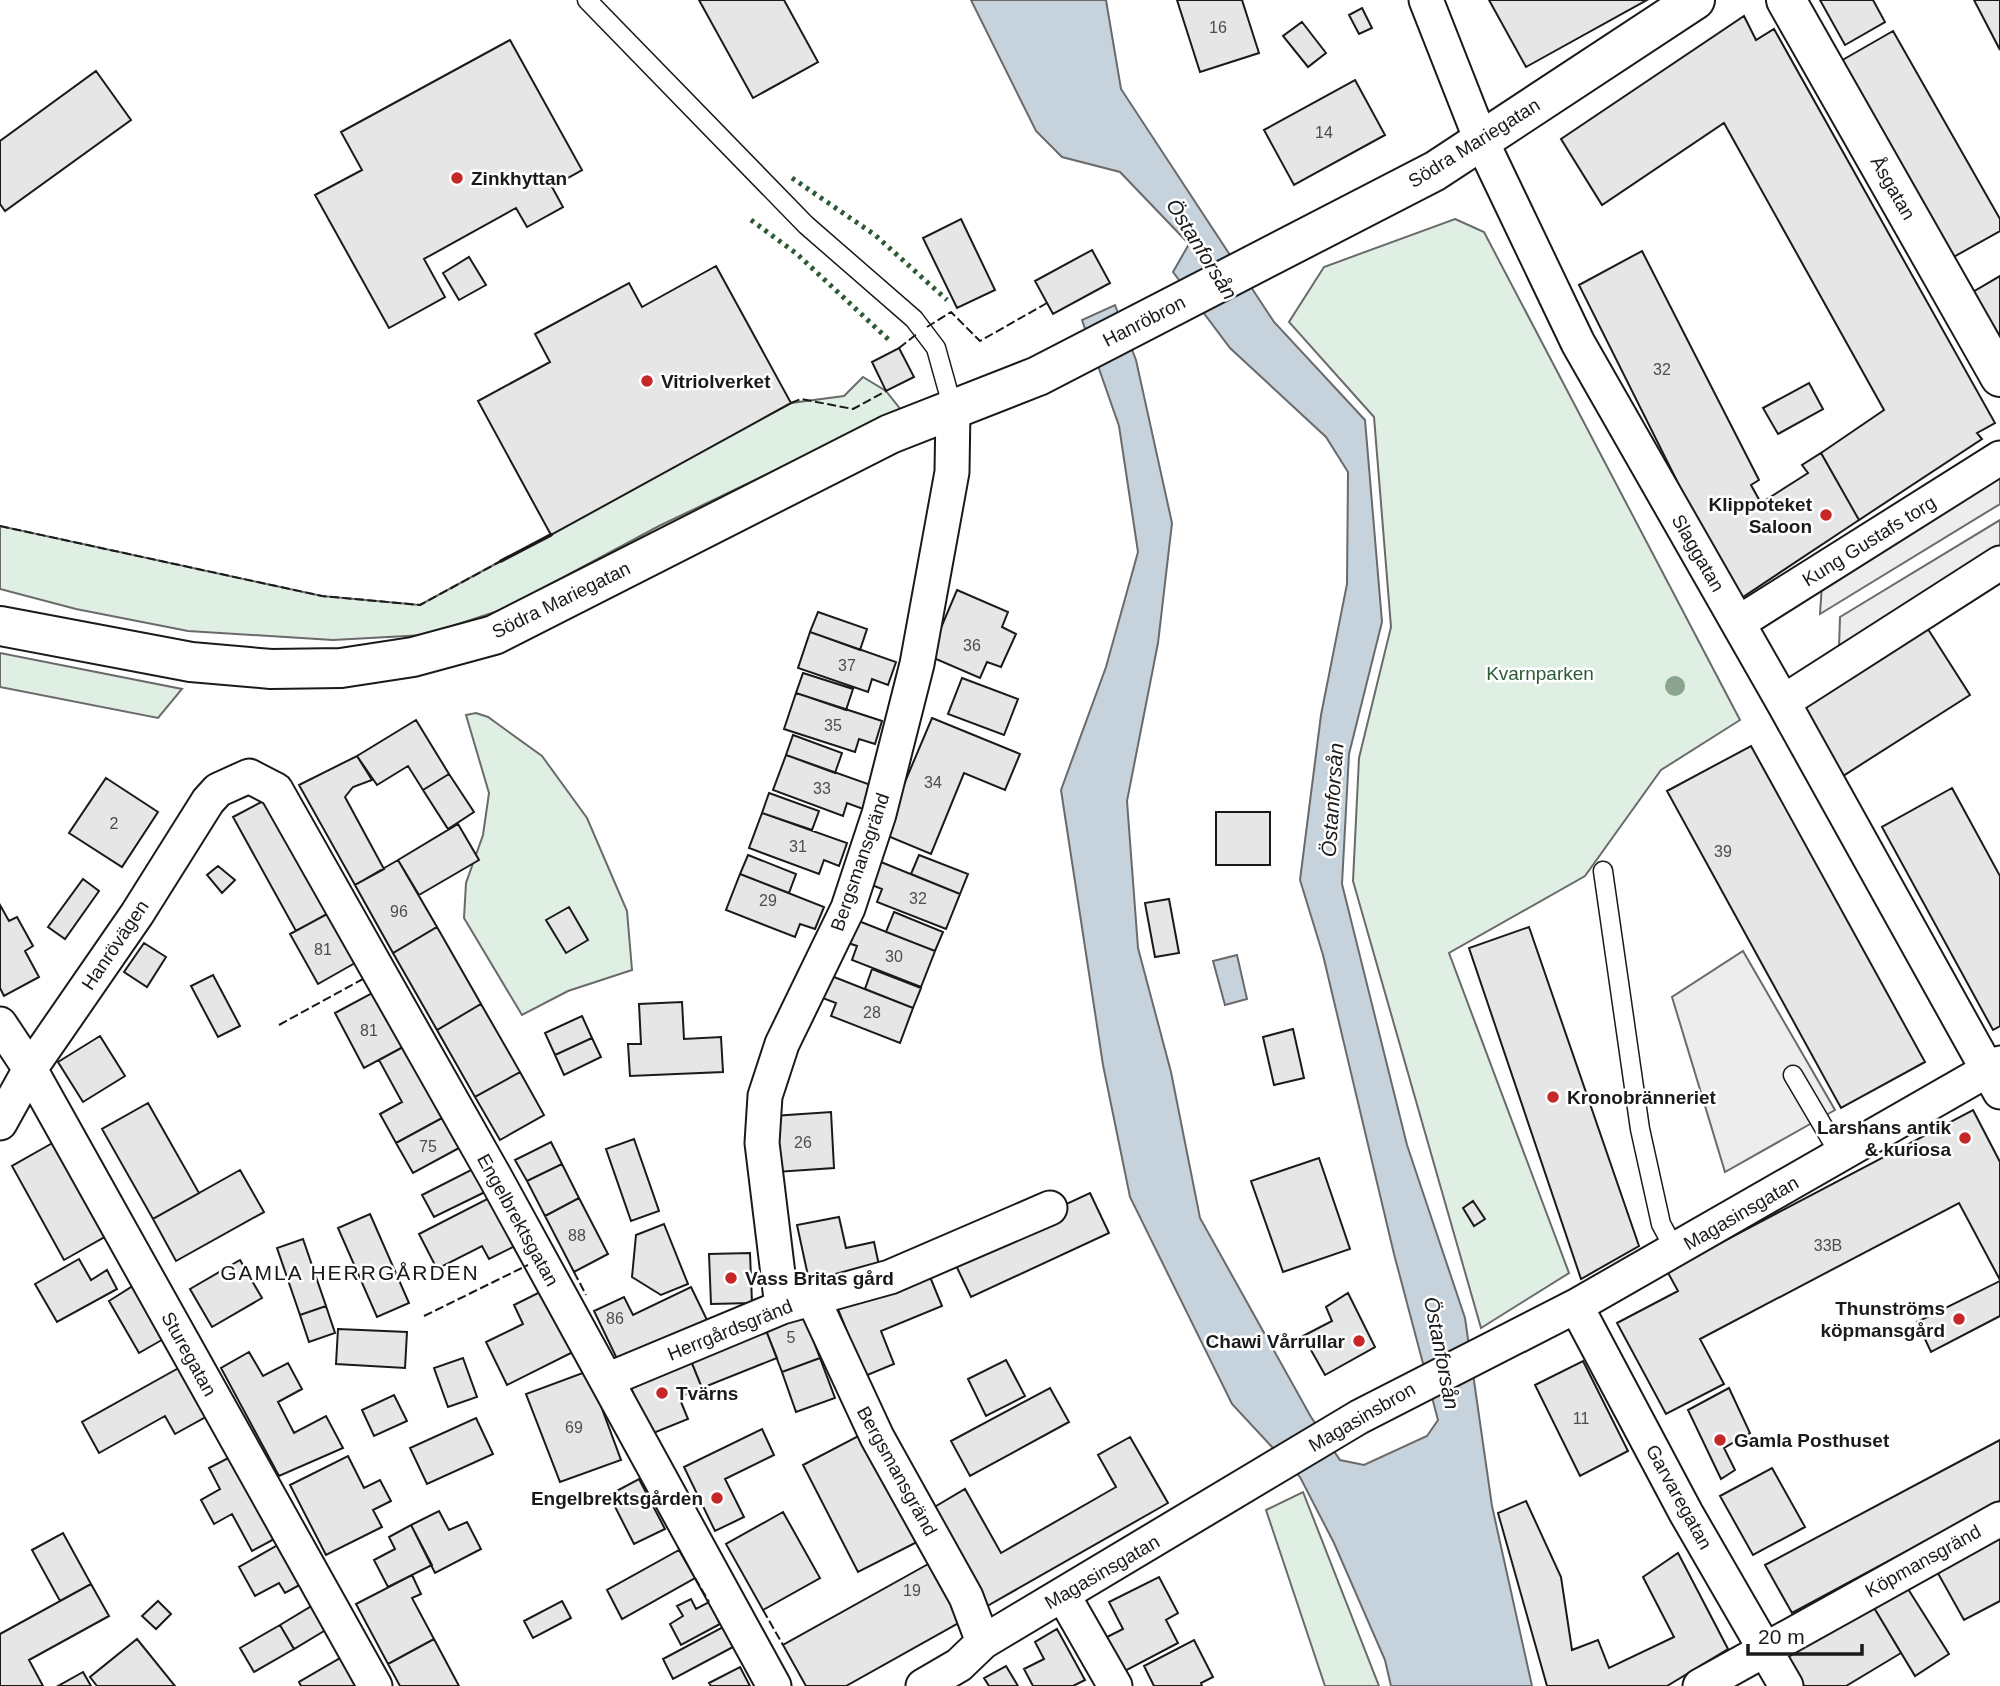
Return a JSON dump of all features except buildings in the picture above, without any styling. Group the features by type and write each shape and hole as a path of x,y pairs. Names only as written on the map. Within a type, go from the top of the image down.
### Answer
{"street":[{"name":"Slaggatan","path":"1426,0 1481,140 1578,343 1996,1075"},
{"name":"Södra Mariegatan","path":"1244,270 1435,172 1695,0"},
{"name":"Åsgatan","path":"1786,0 2000,377"},
{"name":"Hanröbron","path":"1082,353 1244,270"},
{"name":"Södra Mariegatan","path":"0,626 191,662 271,669 341,668 413,657 494,635 864,446 1038,376 1082,353"},
{"name":"Bergsmansgränd","path":"953,409 952,472 916,664 882,802 848,908 782,1044 765,1096 762,1143 797,1303 877,1437 966,1597 983,1642"},
{"name":"Kung Gustafs torg","path":"1738,623 2000,458"},
{"path":"1778,693 2000,563"},
{"name":"Engelbrektsgatan","path":"242,778 250,776 276,790 607,1380 774,1686"},
{"name":"Hanrövägen","path":"0,1123 30,1069 137,914 208,801 218,790 242,778"},
{"name":"Sturegatan","path":"0,1024 30,1069 374,1686"},
{"name":"Magasinsgatan","path":"1478,1356 1576,1306 1840,1155 1996,1075"},
{"name":"Herrgårdsgränd","path":"607,1380 797,1303 890,1277 1050,1208"},
{"name":"Garvaregatan","path":"1576,1306 1686,1513 1786,1686"},
{"name":"Magasinsbron","path":"1285,1463 1336,1431 1478,1356"},
{"name":"Magasinsgatan","path":"923,1686 959,1665 983,1642 1285,1463"},
{"name":"Köpmansgränd","path":"1700,1686 2000,1519"},
{"path":"1063,1595 1115,1686"}],"lane":[{"path":"587,0 806,225 914,319 936,348 953,409"},
{"path":"1602,871 1640,1129 1661,1224 1675,1250"},
{"path":"1793,1075 1840,1155"}],"green space":[{"name":"Kvarnparken","path":"1455,219 1484,232 1740,720 1661,770 1585,876 1449,953 1569,1273 1481,1328 1353,881 1359,758 1391,627 1374,417 1289,322 1324,267"},
{"path":"863,377 886,391 901,410 659,526 504,609 425,635 333,640 188,631 76,609 0,589 0,526 322,596 420,605 791,403 844,396"},
{"path":"0,653 182,689 158,718 0,687"},
{"path":"476,713 488,717 542,756 587,818 627,911 632,970 568,991 522,1015 464,918 466,883 483,835 489,793 466,715"},
{"path":"1303,1492 1379,1686 1325,1686 1266,1510"}],"shaded area":[{"path":"2000,474 2000,504 1820,614 1822,584"},
{"path":"2000,520 2000,549 1839,648 1840,617"},
{"path":"1743,951 1835,1110 1725,1172 1672,997"}],"water":[{"name":"Östanforsån","path":"971,0 1106,0 1121,89 1274,322 1365,420 1382,622 1349,754 1342,884 1407,1145 1465,1318 1492,1506 1532,1686 1391,1686 1385,1660 1334,1543 1300,1477 1232,1404 1130,1197 1103,1065 1061,790 1106,667 1138,552 1119,426 1082,320 1115,305 1136,360 1172,523 1158,643 1127,801 1138,948 1171,1072 1200,1218 1311,1417 1340,1460 1364,1465 1427,1436 1438,1420 1394,1254 1323,955 1300,880 1321,715 1347,584 1348,472 1326,437 1230,348 1173,272 1189,244 1120,172 1062,157 1036,131"},
{"path":"1237,955 1247,999 1225,1005 1213,961"}],"hedge":[{"path":"792,178 875,235 947,300"},
{"path":"751,220 797,254 889,340"}],"fence":[{"path":"927,327 951,312 980,341 1047,303"},
{"path":"899,348 918,333"},
{"path":"791,403 801,399 853,409 886,391"},
{"path":"0,526 322,596 420,605 501,561"},
{"path":"279,1025 363,979"},
{"path":"424,1316 528,1265"},
{"path":"574,1272 586,1295"},
{"path":"695,1578 709,1602"},
{"path":"763,1610 783,1645"}],"wall":[{"path":"501,561 551,535"}],"place":[{"name":"Zinkhyttan","path":"457,178"},
{"name":"Vitriolverket","path":"647,381"},
{"name":"Klippoteket Saloon","path":"1826,515"},
{"name":"Kronobränneriet","path":"1553,1097"},
{"name":"Larshans antik & kuriosa","path":"1965,1138"},
{"name":"Vass Britas gård","path":"731,1278"},
{"name":"Thunströms köpmansgård","path":"1959,1319"},
{"name":"Chawi Vårrullar","path":"1359,1341"},
{"name":"Tvärns","path":"662,1393"},
{"name":"Gamla Posthuset","path":"1720,1440"},
{"name":"Engelbrektsgården","path":"717,1498"}],"district":[{"name":"GAMLA HERRGÅRDEN","path":"350,1272"}]}
